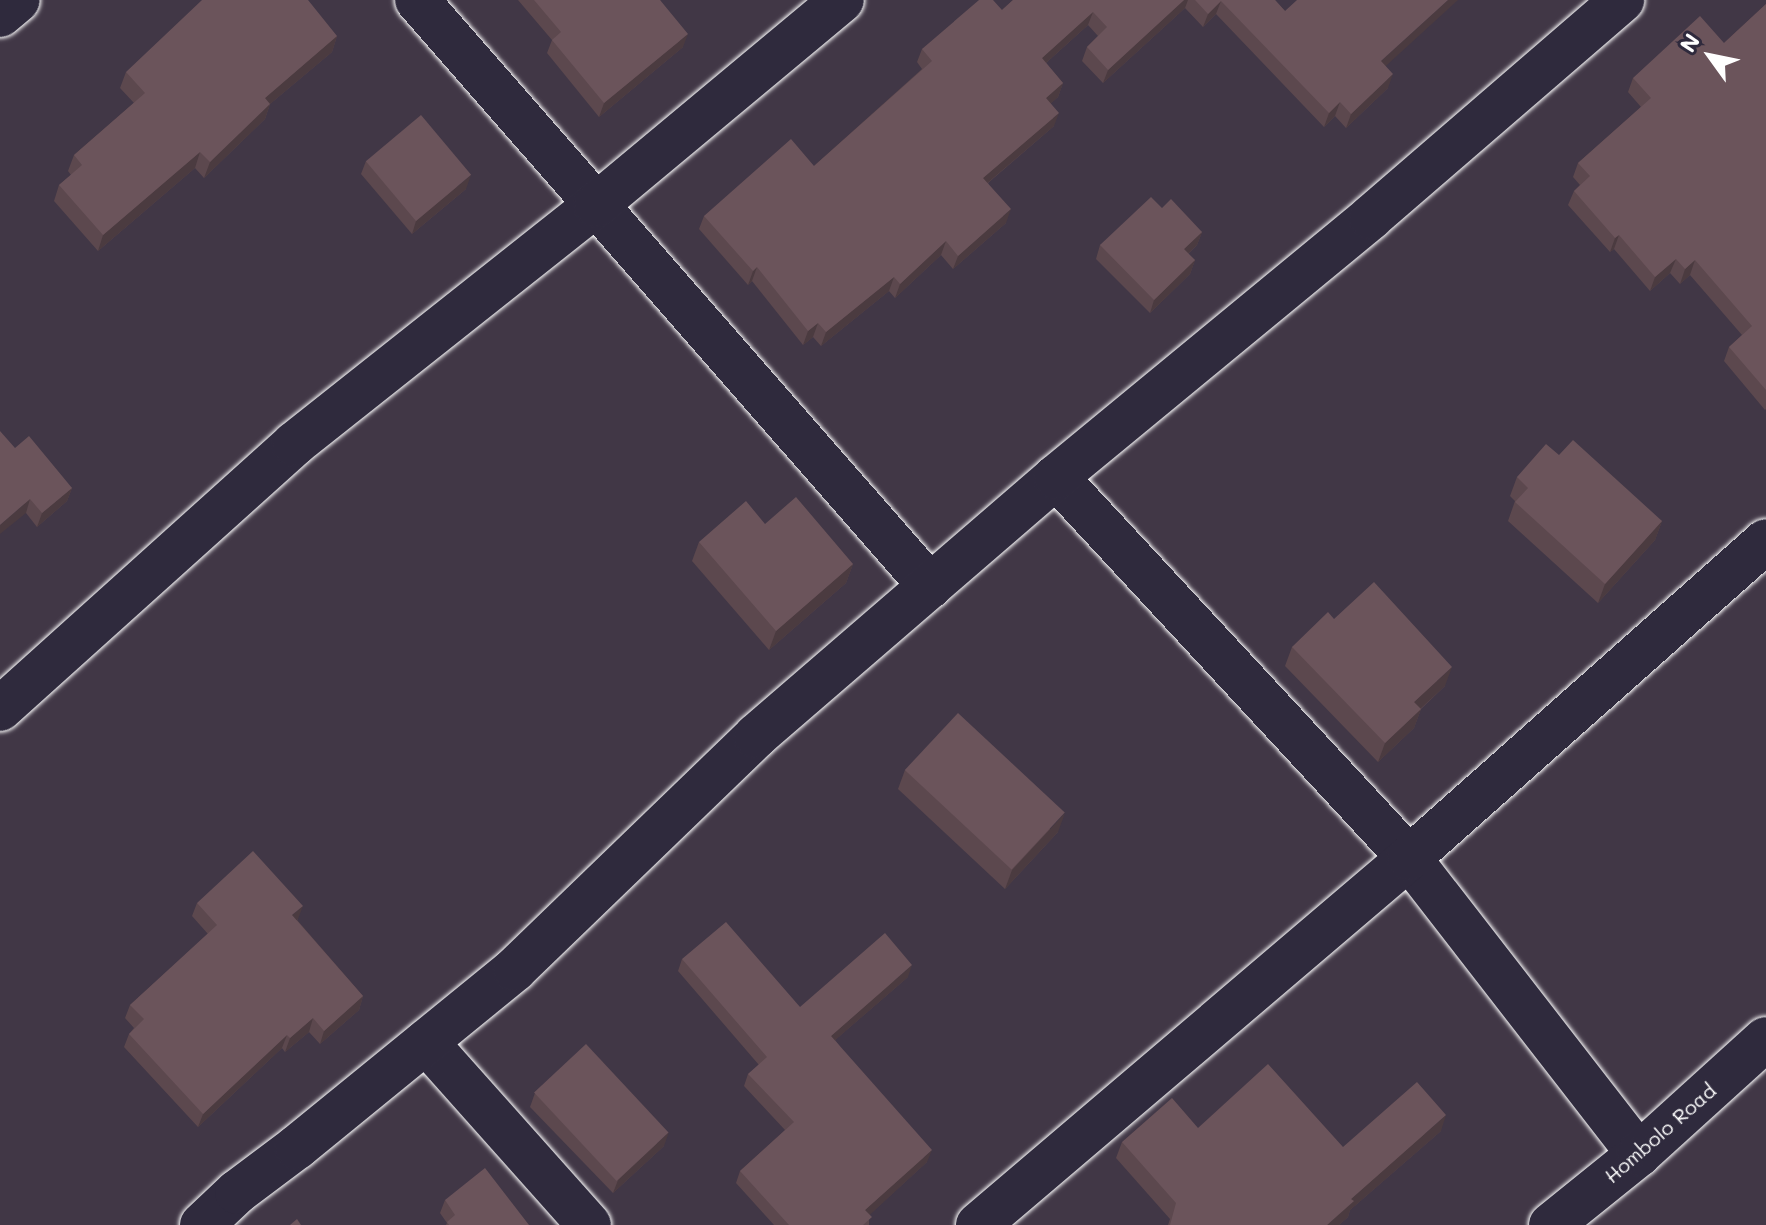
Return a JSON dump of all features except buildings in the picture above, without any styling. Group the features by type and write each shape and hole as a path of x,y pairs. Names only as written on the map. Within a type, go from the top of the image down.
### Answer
{"street":[{"path":"0,15 18,0"},
{"path":"417,0 930,586"},
{"path":"0,709 294,444 596,205 842,0"},
{"path":"202,1225 237,1192 515,969 736,755 1056,477 1371,217 1610,4"},
{"path":"1056,477 1409,858 1639,1154"},
{"path":"978,1225 1409,858 1766,541"},
{"name":"Hombolo Road","path":"1551,1225 1639,1154 1766,1039"},
{"path":"426,1042 589,1225"}]}
